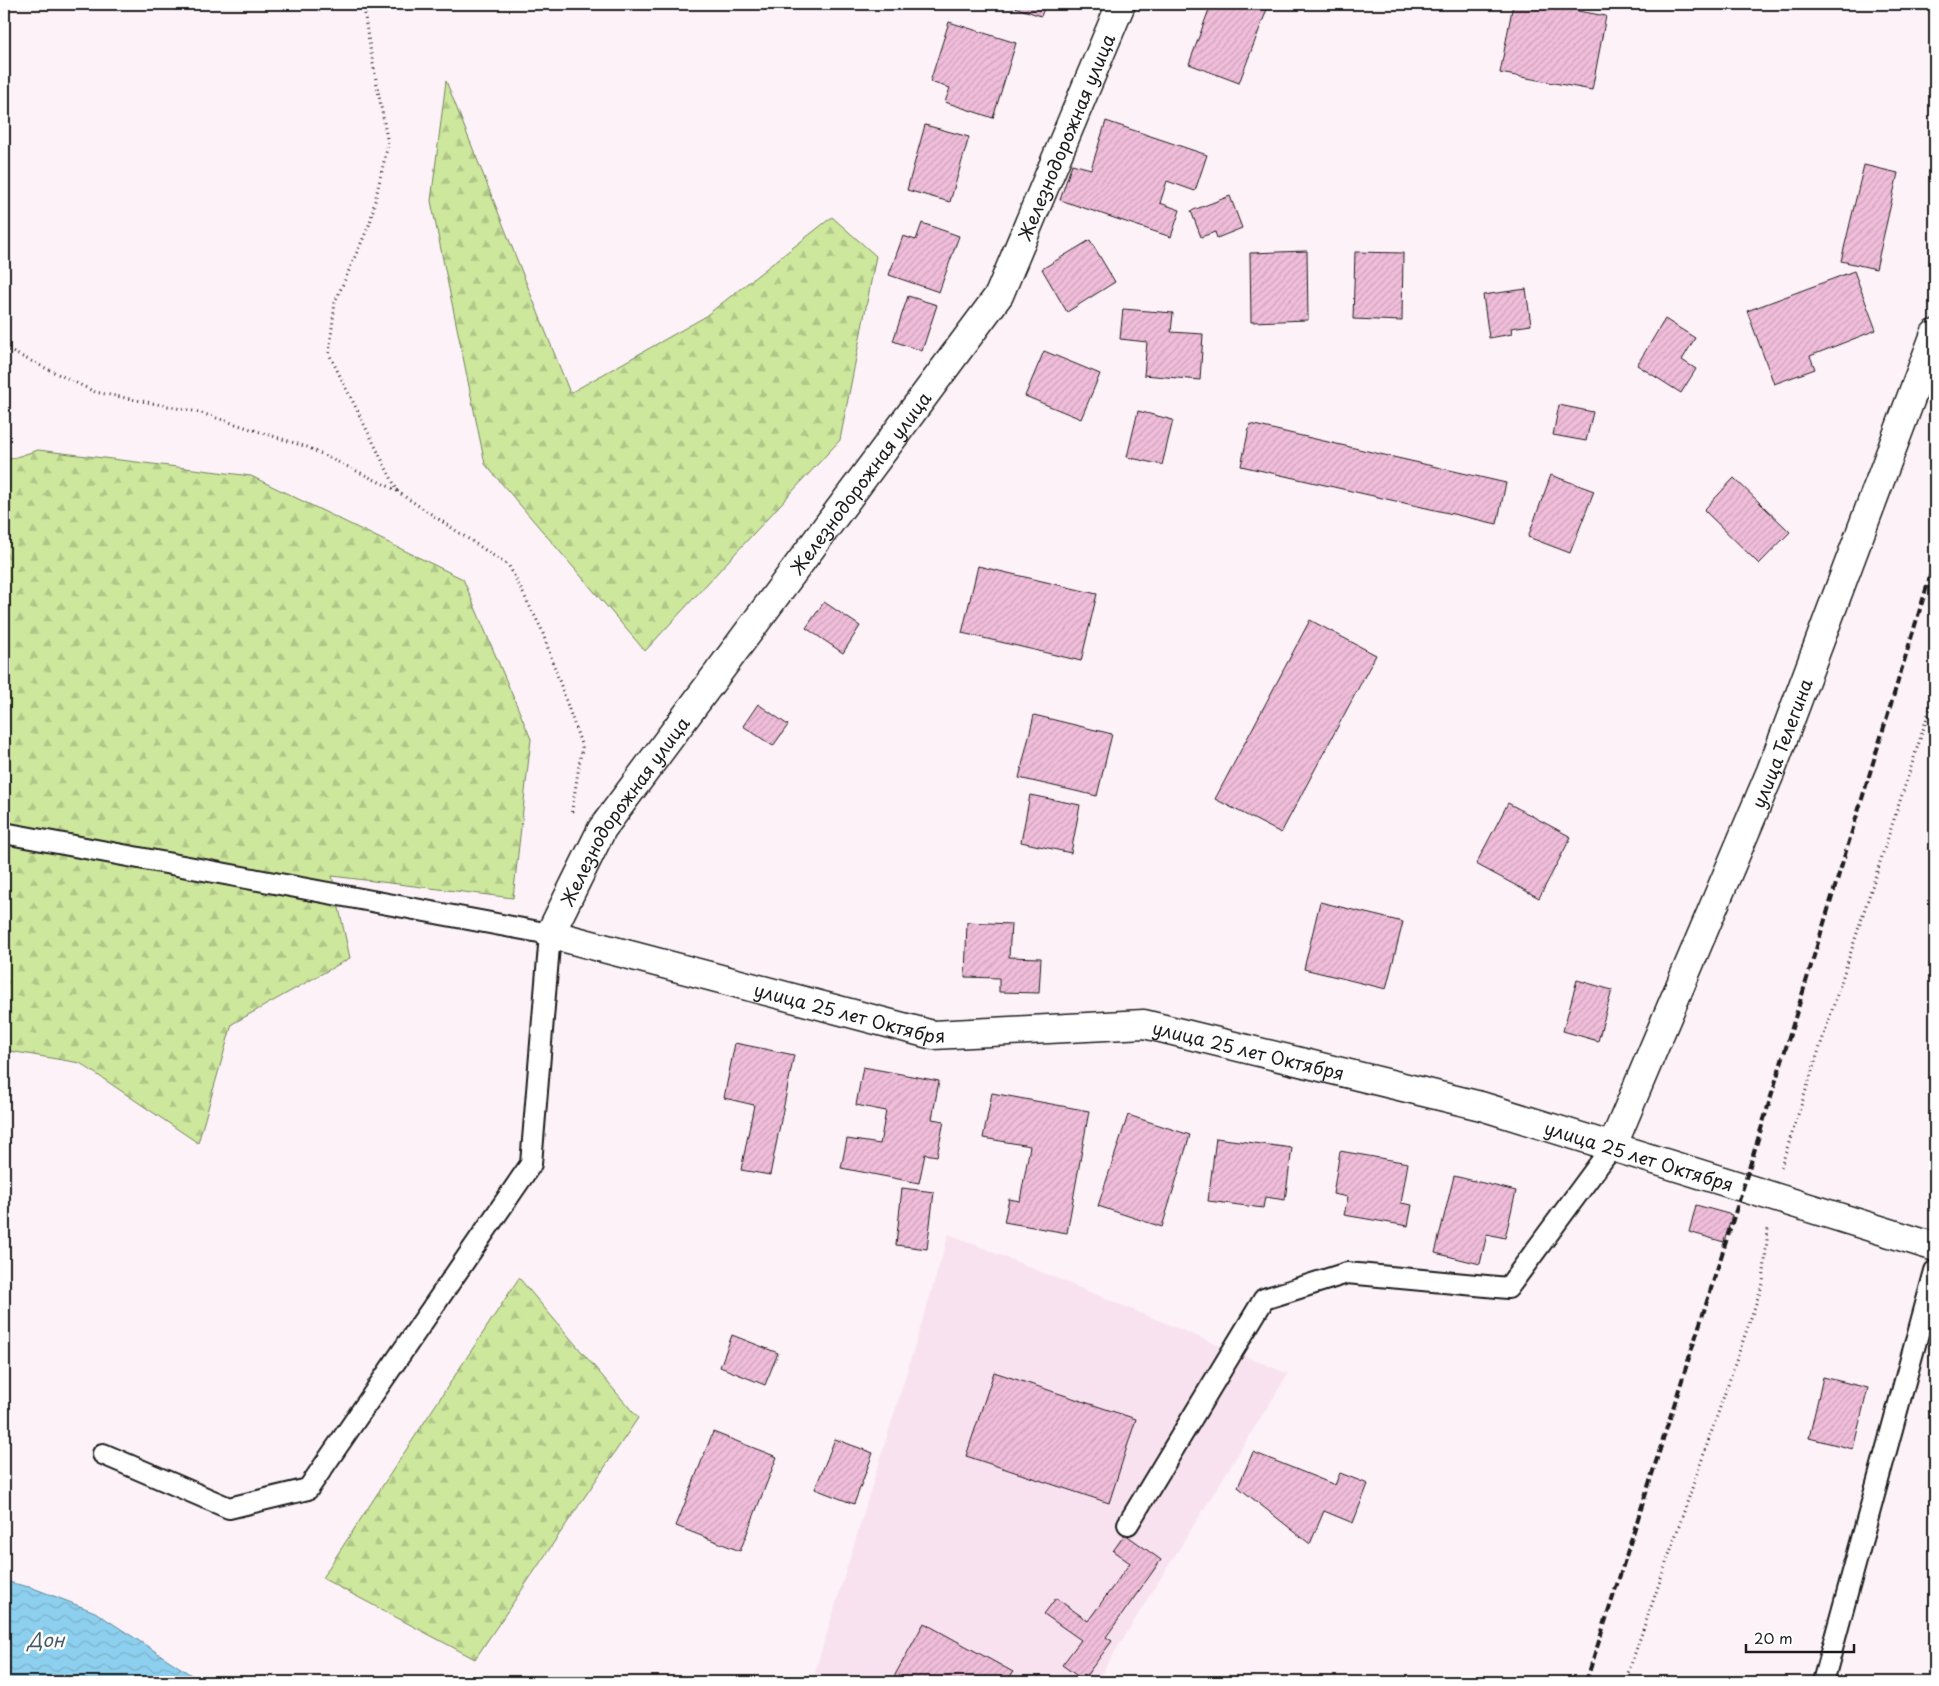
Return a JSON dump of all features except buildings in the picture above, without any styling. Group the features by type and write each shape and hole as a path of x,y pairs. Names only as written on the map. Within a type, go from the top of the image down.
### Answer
{"street":[{"name":"Железнодорожная улица","path":"550,934 602,829 999,295 1121,4"},
{"name":"улица Телегина","path":"1612,1147 1771,771 1935,334"},
{"name":"улица 25 лет Октября","path":"550,934 933,1035 1144,1024 1481,1106 1935,1247"}],"lane":[{"path":"4,833 550,934 531,1164 308,1489 229,1508 103,1454"},
{"path":"1128,1524 1264,1299 1347,1273 1508,1288 1612,1147"},
{"path":"1823,1682 1935,1272"}],"path":[{"path":"364,4 366,26 388,144 370,223 335,302 329,354 398,492"},
{"path":"4,348 95,392 198,412 307,447 398,492 509,566 541,628 582,747 570,822"},
{"path":"1626,1682 1763,1283 1771,1196 1935,693"}],"shaded area":[{"path":"949,1234 1288,1374 1096,1682 812,1682"}],"green space":[{"path":"446,81 570,393 703,318 832,217 876,256 840,440 645,651 485,464 431,201"},
{"path":"38,450 251,476 463,579 531,739 513,898 332,876 350,958 232,1024 198,1143 80,1063 4,1050 4,461"},
{"path":"519,1278 638,1418 475,1659 322,1578"}],"water":[{"name":"Дон","path":"4,1581 33,1588 95,1612 202,1682 4,1682"}],"railway":[{"path":"1586,1682 1743,1188 1935,560"}]}
